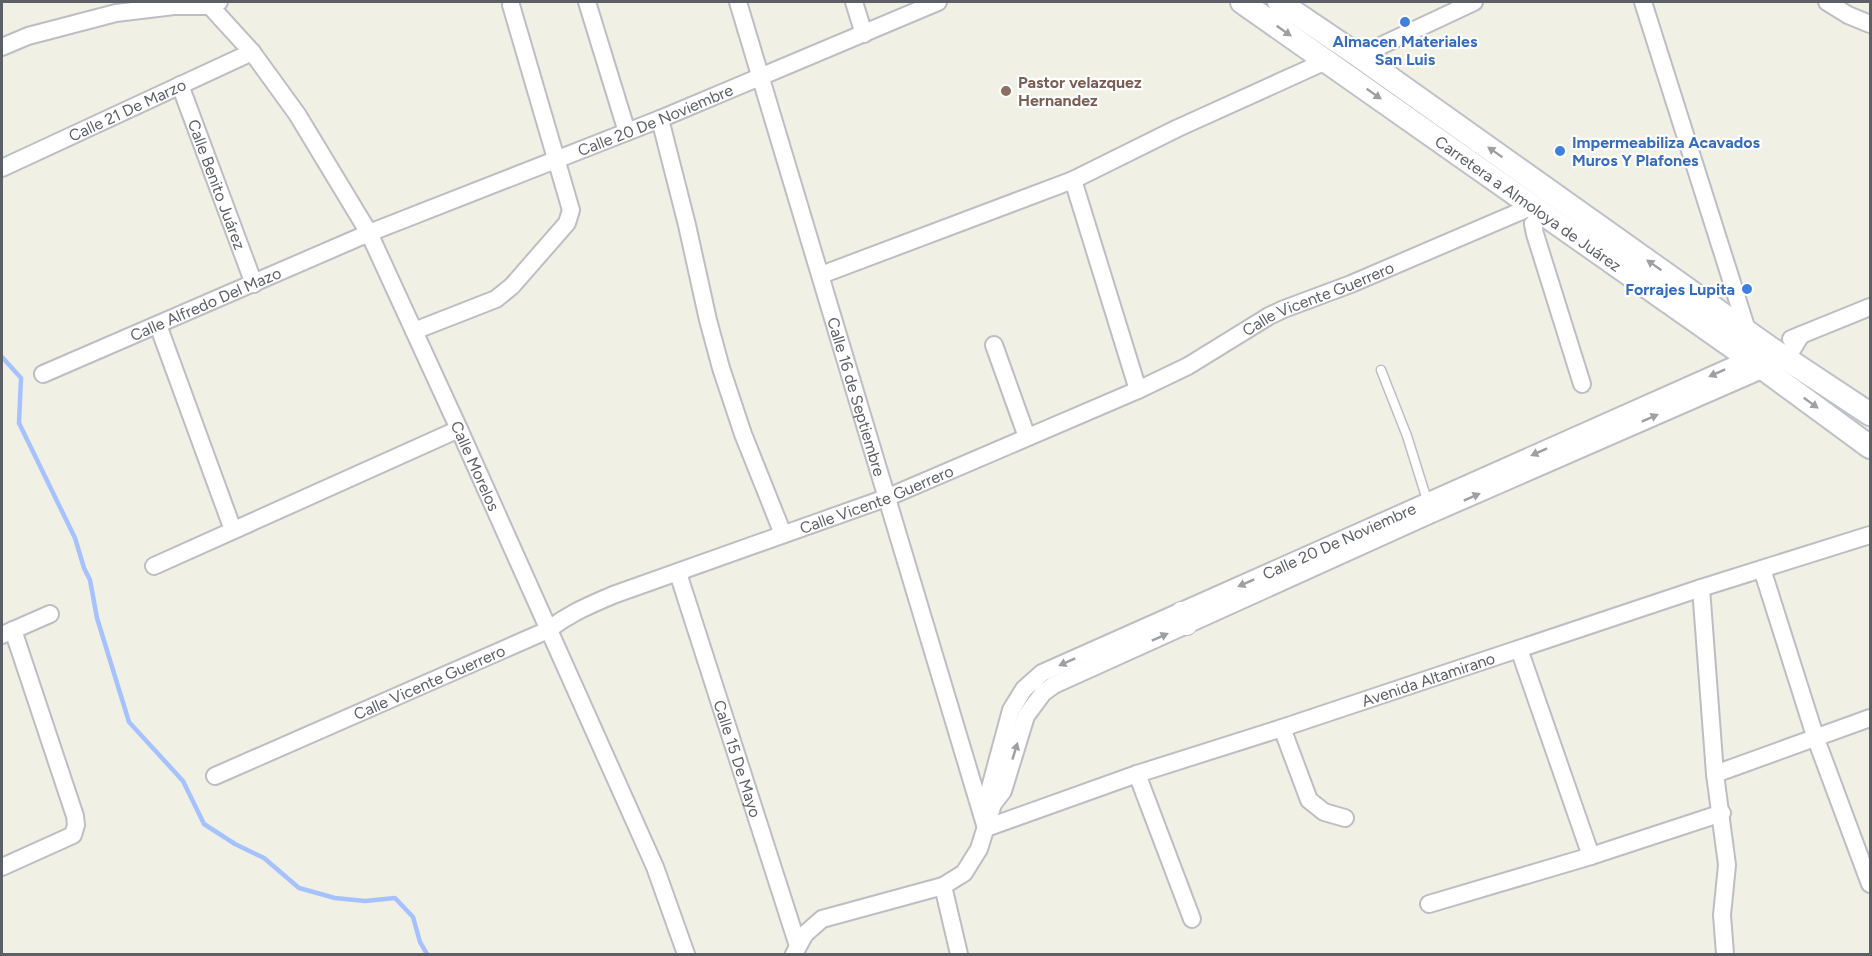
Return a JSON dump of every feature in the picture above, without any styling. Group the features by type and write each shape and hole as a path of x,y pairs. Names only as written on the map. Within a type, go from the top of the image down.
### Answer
{"main road":[{"name":"Carretera a Almoloya de Juárez","path":"1242,2 1540,211 1768,358 1870,414"},
{"name":"Carretera a Almoloya de Juárez","path":"1280,2 1747,330 1768,358 1870,447"}],"street":[{"path":"587,2 627,132"},
{"name":"Calle 16 de Septiembre","path":"738,2 986,828"},
{"path":"854,2 864,34"},
{"name":"Calle 20 De Noviembre","path":"369,233 660,119 938,2"},
{"path":"1359,56 1474,2"},
{"path":"1643,2 1747,330"},
{"path":"1827,2 1848,15 1870,24"},
{"path":"2,47 28,36 116,13 215,4"},
{"name":"Calle Morelos","path":"215,4 297,114 369,233 655,867 686,954"},
{"path":"414,331 496,299 512,286 567,223 571,210 511,5"},
{"name":"Calle 21 De Marzo","path":"2,168 252,52"},
{"path":"821,276 1073,180 1178,128 1326,61"},
{"name":"Calle Benito Juárez","path":"180,85 254,284"},
{"path":"660,119 719,359 743,434 783,534"},
{"path":"1073,180 1138,390"},
{"path":"1540,211 1533,224 1535,234 1582,384"},
{"name":"Calle Vicente Guerrero","path":"215,776 266,756 548,630 575,611 886,498 1138,390 1188,366 1277,313 1540,211"},
{"name":"Calle Alfredo Del Mazo","path":"44,374 369,233"},
{"name":"Calle 20 De Noviembre","path":"796,950 805,934 822,919 952,883 969,868 979,849 993,804 1003,791 1026,716 1042,693 1054,685 1184,618 1768,358 1801,335 1870,307"},
{"path":"158,325 233,530"},
{"path":"994,345 1027,437"},
{"path":"154,566 459,429"},
{"name":"Avenida Altamirano","path":"986,828 1137,774 1701,588 1870,535"},
{"path":"1762,569 1816,739 1870,884"},
{"name":"Calle 15 De Mayo","path":"678,573 796,950"},
{"path":"1701,588 1715,774 1722,813 1727,865 1722,915 1725,954"},
{"path":"2,867 65,840 73,836 75,831 75,816 7,632 50,614"},
{"path":"1519,649 1591,856"},
{"path":"1715,774 1870,718"},
{"path":"1282,728 1309,800 1324,812 1346,818"},
{"path":"1137,774 1192,919"},
{"path":"1429,904 1591,856 1722,813"},
{"path":"943,886 959,954"}],"lane":[{"path":"1381,370 1407,436 1430,508"}],"waterway":[{"path":"2,357 21,378 19,423 75,538 90,580 97,618 129,722 183,781 204,824 235,844 264,858 299,888 335,898 365,901 395,898 413,917 420,942 427,954"}],"place":[{"name":"Almacen Materiales San Luis","path":"1405,22"},
{"name":"Pastor velazquez Hernandez","path":"1006,91"},
{"name":"Impermeabiliza Acavados Muros Y Plafones","path":"1560,151"},
{"name":"Forrajes Lupita","path":"1747,289"}]}
